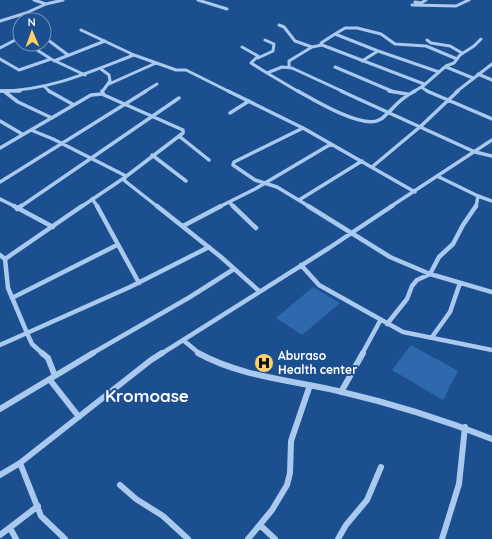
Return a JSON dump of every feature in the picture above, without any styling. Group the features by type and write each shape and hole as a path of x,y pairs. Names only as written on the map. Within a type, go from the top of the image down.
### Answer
{"street":[{"path":"34,0 46,4"},
{"path":"0,22 46,4 63,0"},
{"path":"198,0 227,9"},
{"path":"414,2 421,3 426,0"},
{"path":"412,5 456,6 469,0"},
{"path":"279,25 284,27 295,41 312,47"},
{"path":"322,45 321,44 324,40 345,28 357,28 381,34 395,44 426,46 457,59"},
{"path":"81,30 134,55 177,70 186,70 303,128 415,192"},
{"path":"335,34 378,51 439,72"},
{"path":"265,40 274,44 273,51 258,58 251,63 252,65 324,106 364,122 376,122 409,94 446,68 446,66 454,63 462,53 474,46 481,39"},
{"path":"427,40 431,43 450,46 462,53"},
{"path":"0,59 19,70 68,55 105,41"},
{"path":"0,48 12,42"},
{"path":"52,43 68,55"},
{"path":"289,67 289,61 312,47 322,45 424,84"},
{"path":"242,47 256,55 258,58"},
{"path":"362,61 378,51"},
{"path":"40,52 53,60 85,75"},
{"path":"0,91 24,91 85,75 134,55"},
{"path":"109,84 156,63"},
{"path":"372,167 421,126 448,99 492,64"},
{"path":"267,73 282,67 289,67 421,126 475,152 492,156"},
{"path":"335,67 397,93 409,94"},
{"path":"446,68 473,78"},
{"path":"101,69 110,78 109,84 102,94"},
{"path":"478,74 492,80"},
{"path":"0,182 157,84"},
{"path":"44,86 51,93 74,105"},
{"path":"421,87 431,93 492,118"},
{"path":"5,92 18,102 52,118"},
{"path":"0,148 91,95 102,94 183,130 183,133 152,155 125,177 5,259"},
{"path":"17,209 179,98"},
{"path":"230,113 249,101"},
{"path":"0,121 22,134"},
{"path":"303,128 234,162 232,165 250,178 277,187 352,232 380,252 430,274 492,292"},
{"path":"31,130 92,158 125,177 125,181 128,184 209,247 259,291"},
{"path":"179,136 209,160"},
{"path":"0,475 20,462 151,360 415,192 492,140"},
{"path":"183,226 230,203 331,144"},
{"path":"152,155 186,181"},
{"path":"299,200 362,161"},
{"path":"437,176 478,196 492,201"},
{"path":"387,324 408,299 412,286 417,280 430,274 442,253 453,244 463,224 476,207 478,196"},
{"path":"0,199 52,227"},
{"path":"92,199 103,215 117,245 139,283"},
{"path":"230,203 256,228"},
{"path":"12,298 117,245"},
{"path":"0,345 139,283 209,247"},
{"path":"0,255 5,259 6,280 12,298 32,344 48,358 52,378 79,417"},
{"path":"301,265 319,285 380,321 403,332 492,350"},
{"path":"0,409 119,337 190,297 234,269"},
{"path":"432,338 443,325 451,311 460,283"},
{"path":"341,392 380,321"},
{"path":"183,340 203,357 219,365 405,408 465,427 492,439"},
{"path":"248,539 261,526 286,485 289,473 291,444 296,424 310,385"},
{"path":"442,539 459,484 465,427"},
{"path":"20,462 42,516 65,539"},
{"path":"338,539 346,525 367,500 381,467"},
{"path":"120,485 136,499 163,516 188,539"},
{"path":"0,535 38,506"},
{"path":"261,526 275,539"},
{"path":"10,528 16,539"}],"shaded area":[{"path":"313,287 340,303 302,335 276,318"},
{"path":"411,345 458,371 443,400 392,370"}],"place":[{"name":"Aburaso Health center","path":"264,363"}],"district":[{"name":"Kromoase","path":"147,396"}]}
